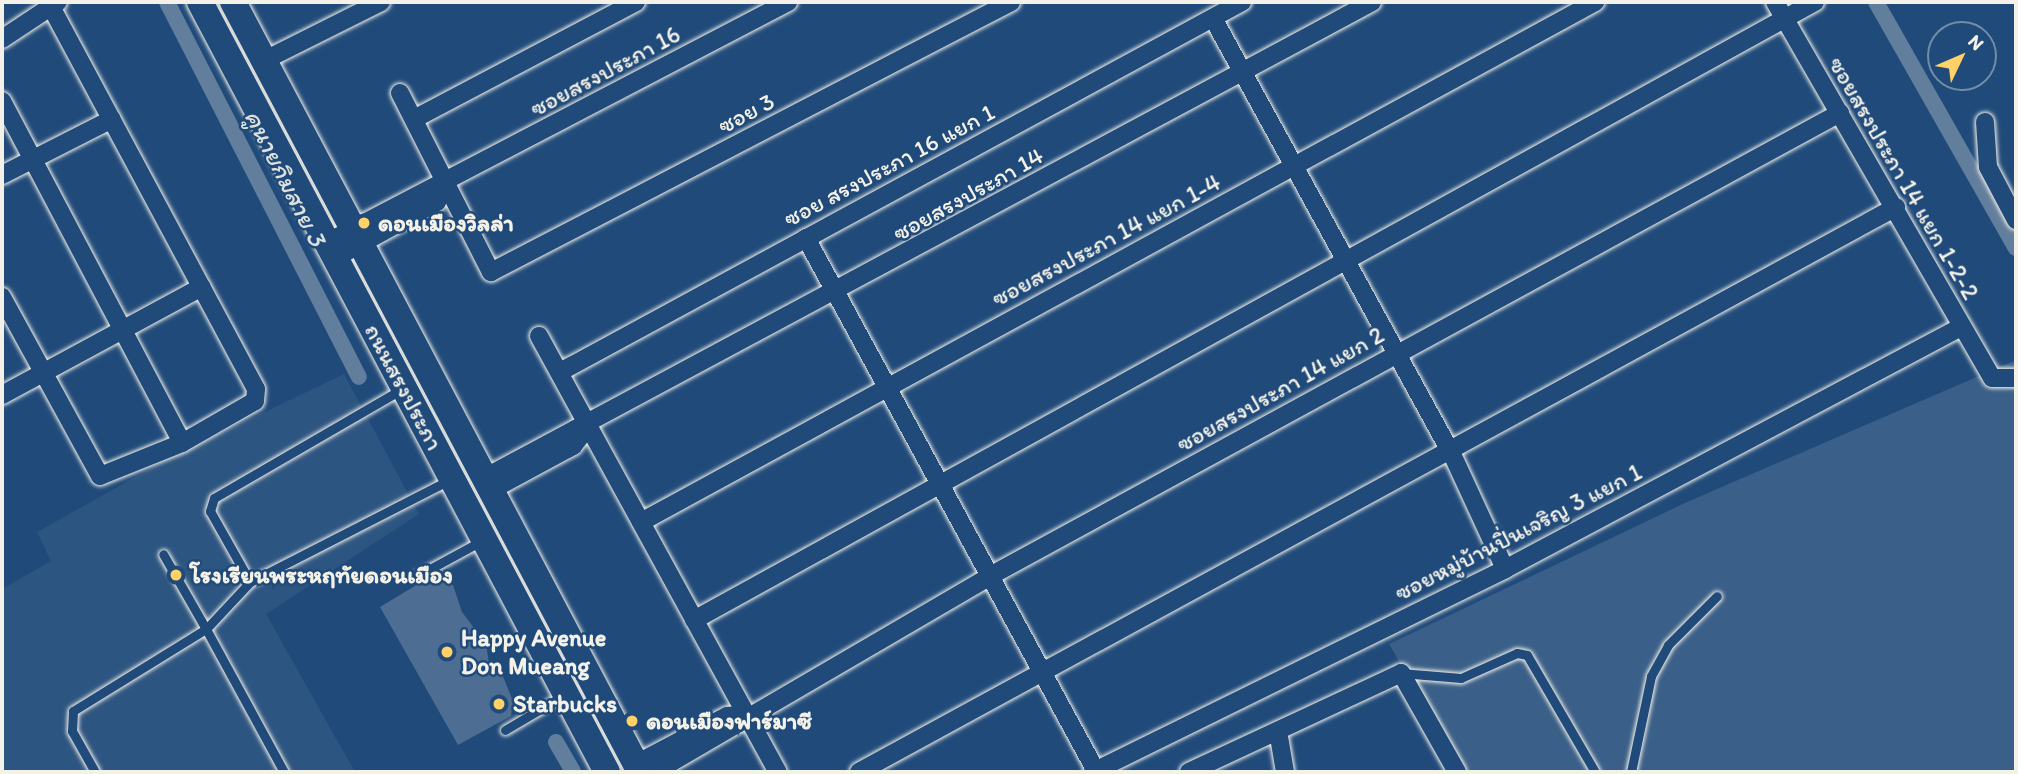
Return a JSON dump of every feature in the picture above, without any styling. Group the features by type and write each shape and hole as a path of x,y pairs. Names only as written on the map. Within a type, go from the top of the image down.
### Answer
{"main road":[{"name":"ถนนสรงประภา","path":"200,2 331,250 395,394 452,478 607,772"},
{"name":"ถนนสรงประภา","path":"233,2 644,769"}],"street":[{"path":"263,61 381,2"},
{"path":"414,119 636,2"},
{"name":"ซอยสรงประภา 16","path":"331,250 445,185 788,2"},
{"name":"ซอย 3","path":"445,185 484,264 491,272 504,268 1011,2"},
{"name":"ซอย สรงประภา 16 แยก 1","path":"559,372 1242,2"},
{"name":"ซอยสรงประภา 14","path":"491,482 1372,2"},
{"name":"ซอยสรงประภา 14 แยก 1-4","path":"641,522 1595,2"},
{"name":"ซอยสรงประภา 14 แยก 1-2-2","path":"1775,2 1896,207 1961,327 1993,378 2016,378"},
{"path":"694,620 1815,2"},
{"path":"2,39 55,4 112,119 256,389 255,401 182,443 100,477 2,297"},
{"path":"1213,18 1451,452 1505,569"},
{"path":"400,93 445,185"},
{"path":"2,101 182,443"},
{"name":"ซอยสรงประภา 14 แยก 2","path":"644,769 727,716 748,714 990,576 1840,113"},
{"path":"2,175 112,119"},
{"path":"1985,122 1988,167 2016,220"},
{"path":"859,772 1451,452 1896,207"},
{"path":"806,238 1044,672 1094,771"},
{"path":"2,395 41,371 202,287"},
{"name":"ซอยหมู่บ้านปิ่นเจริญ 3 แยก 1","path":"1094,771 1505,569 1961,327"},
{"path":"539,336 587,428 778,772"},
{"path":"1189,772 1401,673 1457,772"},
{"path":"1278,731 1285,772"}],"lane":[{"path":"250,582 210,503 395,394"},
{"path":"95,772 72,731 73,711 206,629 250,582 452,478"},
{"path":"417,576 485,539"},
{"path":"163,554 284,772"},
{"path":"1631,772 1651,676 1668,645 1717,596"},
{"path":"1401,673 1461,678 1517,653 1527,655 1595,772"},
{"path":"505,730 566,694"}],"shaded area":[{"path":"2016,360 2016,772 1463,772 1389,644 1687,502"},
{"name":"โรงเรียนพระหฤทัยดอนเมือง","path":"344,374 419,514 266,614 355,772 2,772 2,589 51,561 37,532 173,456"}],"building":[{"name":"Happy Avenue Don Mueang","path":"438,572 453,585 462,612 486,644 490,669 502,674 513,701 511,716 458,745 380,607"}],"waterway":[{"name":"คูนายกิมสาย 3","path":"167,2 359,377"},
{"path":"1876,2 2016,248"},
{"name":"คูนายกิมสาย 3","path":"556,742 573,772"}],"place":[{"name":"ดอนเมืองวิลล่า","path":"364,223"},
{"name":"โรงเรียนพระหฤทัยดอนเมือง","path":"176,575"},
{"name":"Happy Avenue Don Mueang","path":"447,652"},
{"name":"Starbucks","path":"499,704"},
{"name":"ดอนเมืองฟาร์มาซี","path":"632,721"}]}
